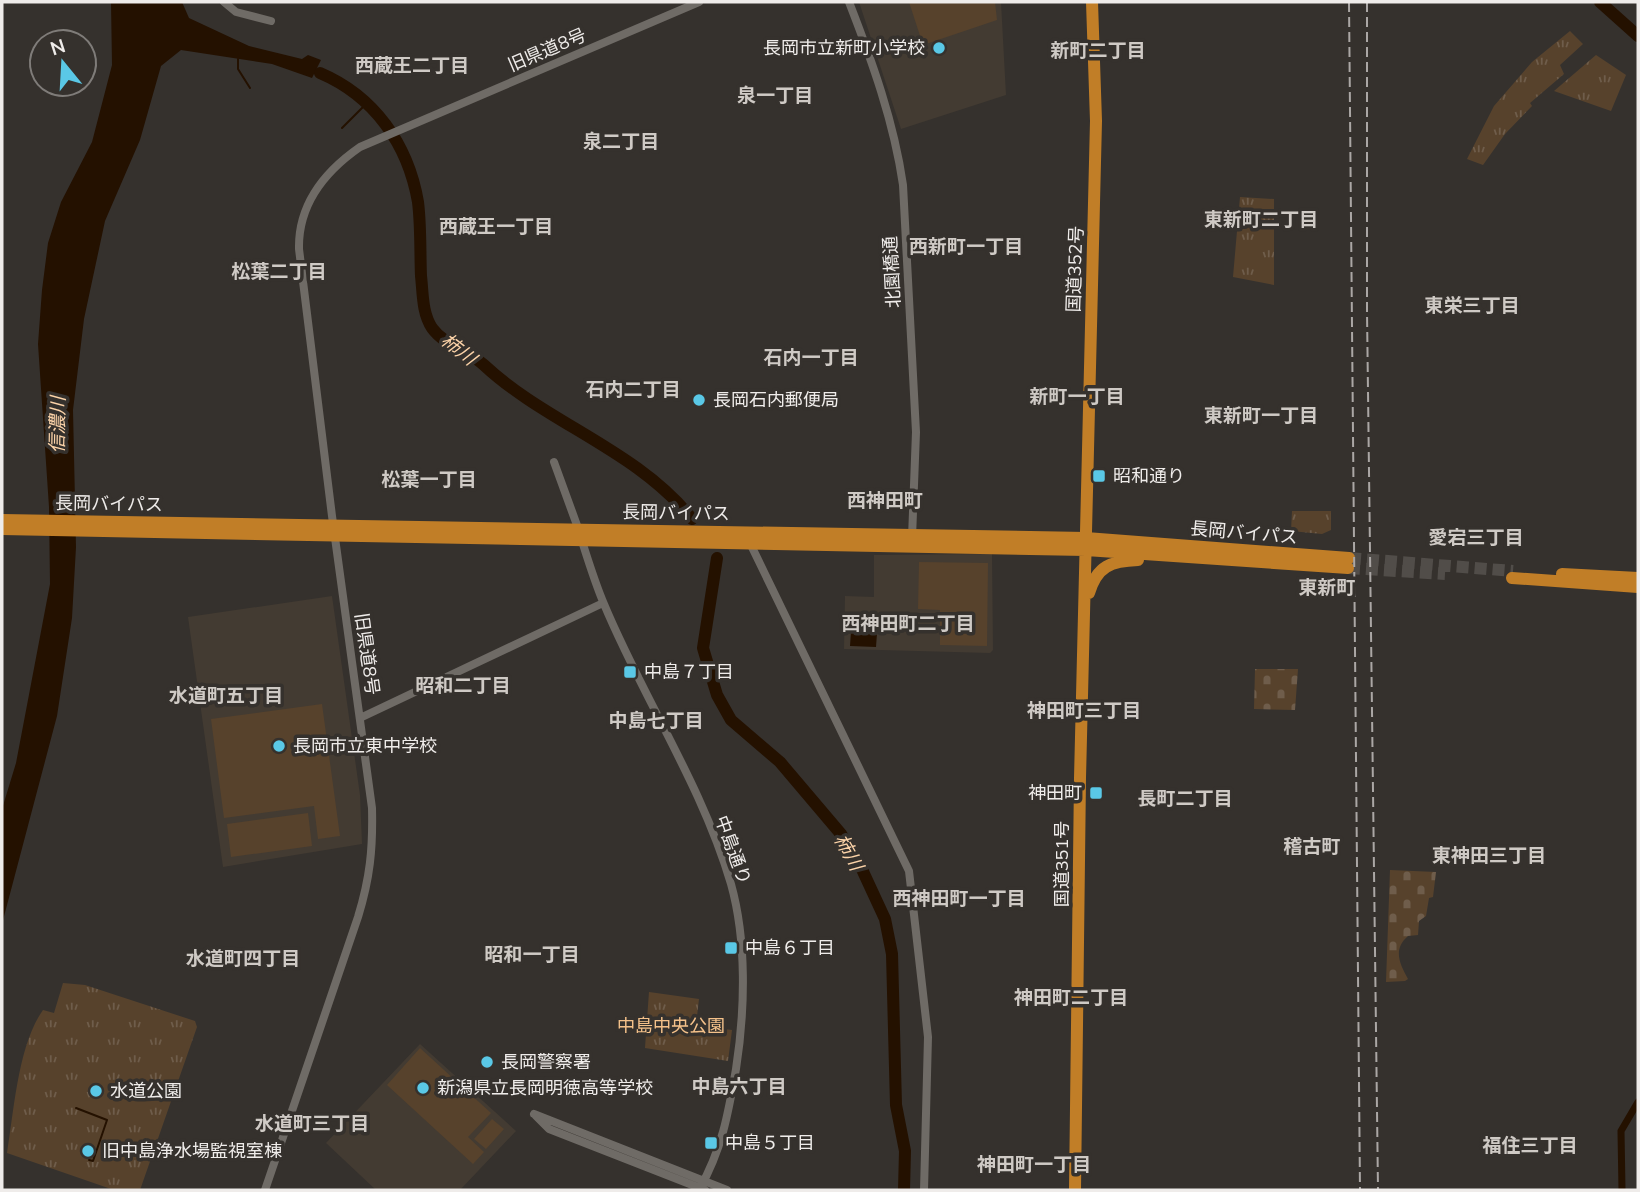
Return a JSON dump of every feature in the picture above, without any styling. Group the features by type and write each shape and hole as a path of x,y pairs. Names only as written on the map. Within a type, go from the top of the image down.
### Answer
{"highway":[{"name":"国道352号","path":"1086,544 1096,121 1091,2"},
{"name":"長岡バイパス","path":"2,520 141,527 579,533 744,532 912,542"},
{"name":"長岡バイパス","path":"2,529 119,526"},
{"name":"長岡バイパス","path":"579,533 751,544 1086,544 1349,563 1172,556 1086,544"},
{"name":"国道351号","path":"1075,1190 1086,544"},
{"path":"1084,610 1092,583 1105,565 1172,556"},
{"path":"1638,578 1513,574 1638,587"}],"street":[{"path":"224,2 244,15 271,21"},
{"name":"旧県道8号","path":"265,1190 371,873 372,808 332,516 299,237 304,213 324,178 341,160 377,139 699,2"},
{"name":"北園橋通","path":"849,2 886,107 903,185 916,432 912,542"},
{"name":"中島通り","path":"554,462 603,603 691,786 721,856 736,910 740,958 740,1041 726,1128 702,1188"},
{"path":"744,532 909,871 928,1037 923,1190"},
{"path":"360,718 603,603"},
{"path":"702,1188 534,1114 549,1129 702,1188 727,1190"}],"shaded area":[{"name":"長岡市立新町小学校","path":"859,2 1001,2 1006,95 901,129"},
{"path":"992,554 993,650 990,653 844,649 845,596 874,597 874,555"},
{"name":"長岡市立東中学校","path":"332,596 360,795 362,844 223,867 188,617"},
{"name":"新潟県立長岡明徳高等学校","path":"420,1044 516,1131 460,1190 376,1190 326,1143"}],"green space":[{"path":"909,2 995,2 997,20 923,45"},
{"path":"1570,31 1583,44 1560,65 1564,74 1530,103 1532,106 1505,134 1483,165 1467,159 1494,106 1532,62"},
{"path":"1596,55 1626,75 1611,111 1554,91"},
{"path":"1240,197 1274,199 1274,285 1233,277"},
{"path":"1292,511 1331,511 1331,530 1322,534 1291,531"},
{"path":"919,562 988,563 987,646 940,645 940,610 918,609"},
{"path":"1255,669 1298,669 1295,710 1254,709"},
{"path":"322,704 340,836 318,839 314,806 224,818 211,719"},
{"path":"308,813 312,846 231,857 227,824"},
{"path":"1390,870 1436,872 1433,897 1429,898 1426,916 1419,921 1418,935 1408,936 1400,946 1400,962 1408,979 1386,982"},
{"name":"水道公園","path":"63,983 85,985 195,1021 197,1027 140,1190 114,1190 7,1153 18,1079 28,1041 43,1010 54,1013"},
{"name":"中島中央公園","path":"649,992 699,999 696,1025 732,1030 728,1061 645,1048"},
{"path":"420,1048 491,1113 468,1137 484,1152 473,1164 387,1085"},
{"path":"492,1119 504,1129 486,1149 474,1139"}],"water":[{"name":"信濃川","path":"111,2 182,2 189,18 249,46 302,59 308,55 321,60 312,78 272,64 181,50 161,66 140,140 105,221 84,319 73,410 76,547 72,618 57,716 2,924 2,809 16,763 50,584 49,507 38,344 42,290 48,243 61,202 92,142 112,65"},
{"path":"851,632 877,633 876,647 850,646"}],"waterway":[{"path":"1600,2 1638,36"},
{"path":"238,59 238,69 250,88"},
{"name":"柿川","path":"320,73 357,95 372,109 386,124 406,161 418,202 421,276 426,316 437,334 478,360 535,404 645,474 670,495 692,519"},
{"path":"342,128 367,103"},
{"name":"柿川","path":"717,558 703,648 717,695 731,720 780,762 841,834 860,865 885,919 892,954 896,1105 905,1151 904,1190"},
{"path":"1622,1190 1621,1131 1638,1102"},
{"path":"76,1108 107,1120 93,1161 89,1160"}],"tunnel":[{"path":"1349,558 1513,571"},
{"path":"1348,568 1445,574"}],"railway":[{"path":"1349,2 1360,1190"},
{"path":"1367,2 1367,312 1378,1190"}],"place":[{"name":"長岡市立新町小学校","path":"939,48"},
{"name":"長岡石内郵便局","path":"699,400"},
{"name":"昭和通り","path":"1099,476"},
{"name":"中島７丁目","path":"630,672"},
{"name":"長岡市立東中学校","path":"279,746"},
{"name":"神田町","path":"1096,793"},
{"name":"中島６丁目","path":"731,948"},
{"name":"長岡警察署","path":"487,1062"},
{"name":"新潟県立長岡明徳高等学校","path":"423,1088"},
{"name":"水道公園","path":"96,1091"},
{"name":"中島５丁目","path":"711,1143"},
{"name":"旧中島浄水場監視室棟","path":"88,1151"}],"district":[{"name":"新町二丁目","path":"1098,50"},
{"name":"西蔵王二丁目","path":"412,65"},
{"name":"泉一丁目","path":"775,95"},
{"name":"泉二丁目","path":"621,141"},
{"name":"東新町二丁目","path":"1261,219"},
{"name":"西蔵王一丁目","path":"496,226"},
{"name":"西新町一丁目","path":"966,246"},
{"name":"松葉二丁目","path":"279,271"},
{"name":"東栄三丁目","path":"1472,305"},
{"name":"石内一丁目","path":"811,357"},
{"name":"石内二丁目","path":"633,389"},
{"name":"新町一丁目","path":"1077,396"},
{"name":"東新町一丁目","path":"1261,415"},
{"name":"松葉一丁目","path":"429,479"},
{"name":"西神田町","path":"885,500"},
{"name":"愛宕三丁目","path":"1476,537"},
{"name":"東新町","path":"1327,587"},
{"name":"西神田町二丁目","path":"908,623"},
{"name":"昭和二丁目","path":"463,685"},
{"name":"水道町五丁目","path":"226,695"},
{"name":"神田町三丁目","path":"1084,710"},
{"name":"中島七丁目","path":"656,720"},
{"name":"長町二丁目","path":"1185,798"},
{"name":"稽古町","path":"1312,846"},
{"name":"東神田三丁目","path":"1489,855"},
{"name":"西神田町一丁目","path":"959,898"},
{"name":"昭和一丁目","path":"532,954"},
{"name":"水道町四丁目","path":"243,958"},
{"name":"神田町二丁目","path":"1071,997"},
{"name":"中島六丁目","path":"739,1086"},
{"name":"水道町三丁目","path":"312,1123"},
{"name":"福住三丁目","path":"1530,1145"},
{"name":"神田町一丁目","path":"1034,1164"}]}
